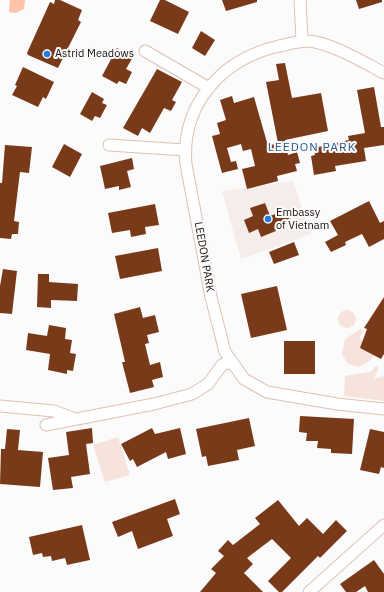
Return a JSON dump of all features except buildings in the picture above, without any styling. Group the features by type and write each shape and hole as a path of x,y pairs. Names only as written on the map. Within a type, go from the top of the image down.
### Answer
{"street":[{"path":"300,0 302,41"},
{"name":"LEEDON PARK","path":"384,73 362,61 315,42 302,41 250,55 229,68 209,88 199,101 191,120 184,150 211,297 225,352 244,379 267,392 337,404 384,409"},
{"path":"145,51 209,88"},
{"path":"109,145 184,150"},
{"path":"46,425 154,404 192,394 208,384 222,365 231,362"},
{"path":"0,406 54,411 75,420"},
{"path":"309,592 384,525"}],"shaded area":[{"path":"10,0 25,0 24,9 16,13 9,12"},
{"path":"293,181 311,234 241,259 222,191"},
{"path":"347,310 353,313 356,319 353,325 347,328 341,325 338,319 341,313"},
{"path":"360,329 363,330 360,337 363,343 360,348 374,355 370,361 359,367 348,364 342,354 345,339"},
{"path":"376,366 379,367 374,379 384,376 384,401 344,396 345,376 370,372"},
{"path":"118,437 130,475 105,482 93,445"}],"place":[{"name":"Astrid Meadows","path":"47,54"},
{"name":"Embassy of Vietnam","path":"268,219"}],"district":[{"name":"LEEDON PARK","path":"312,148"}]}
